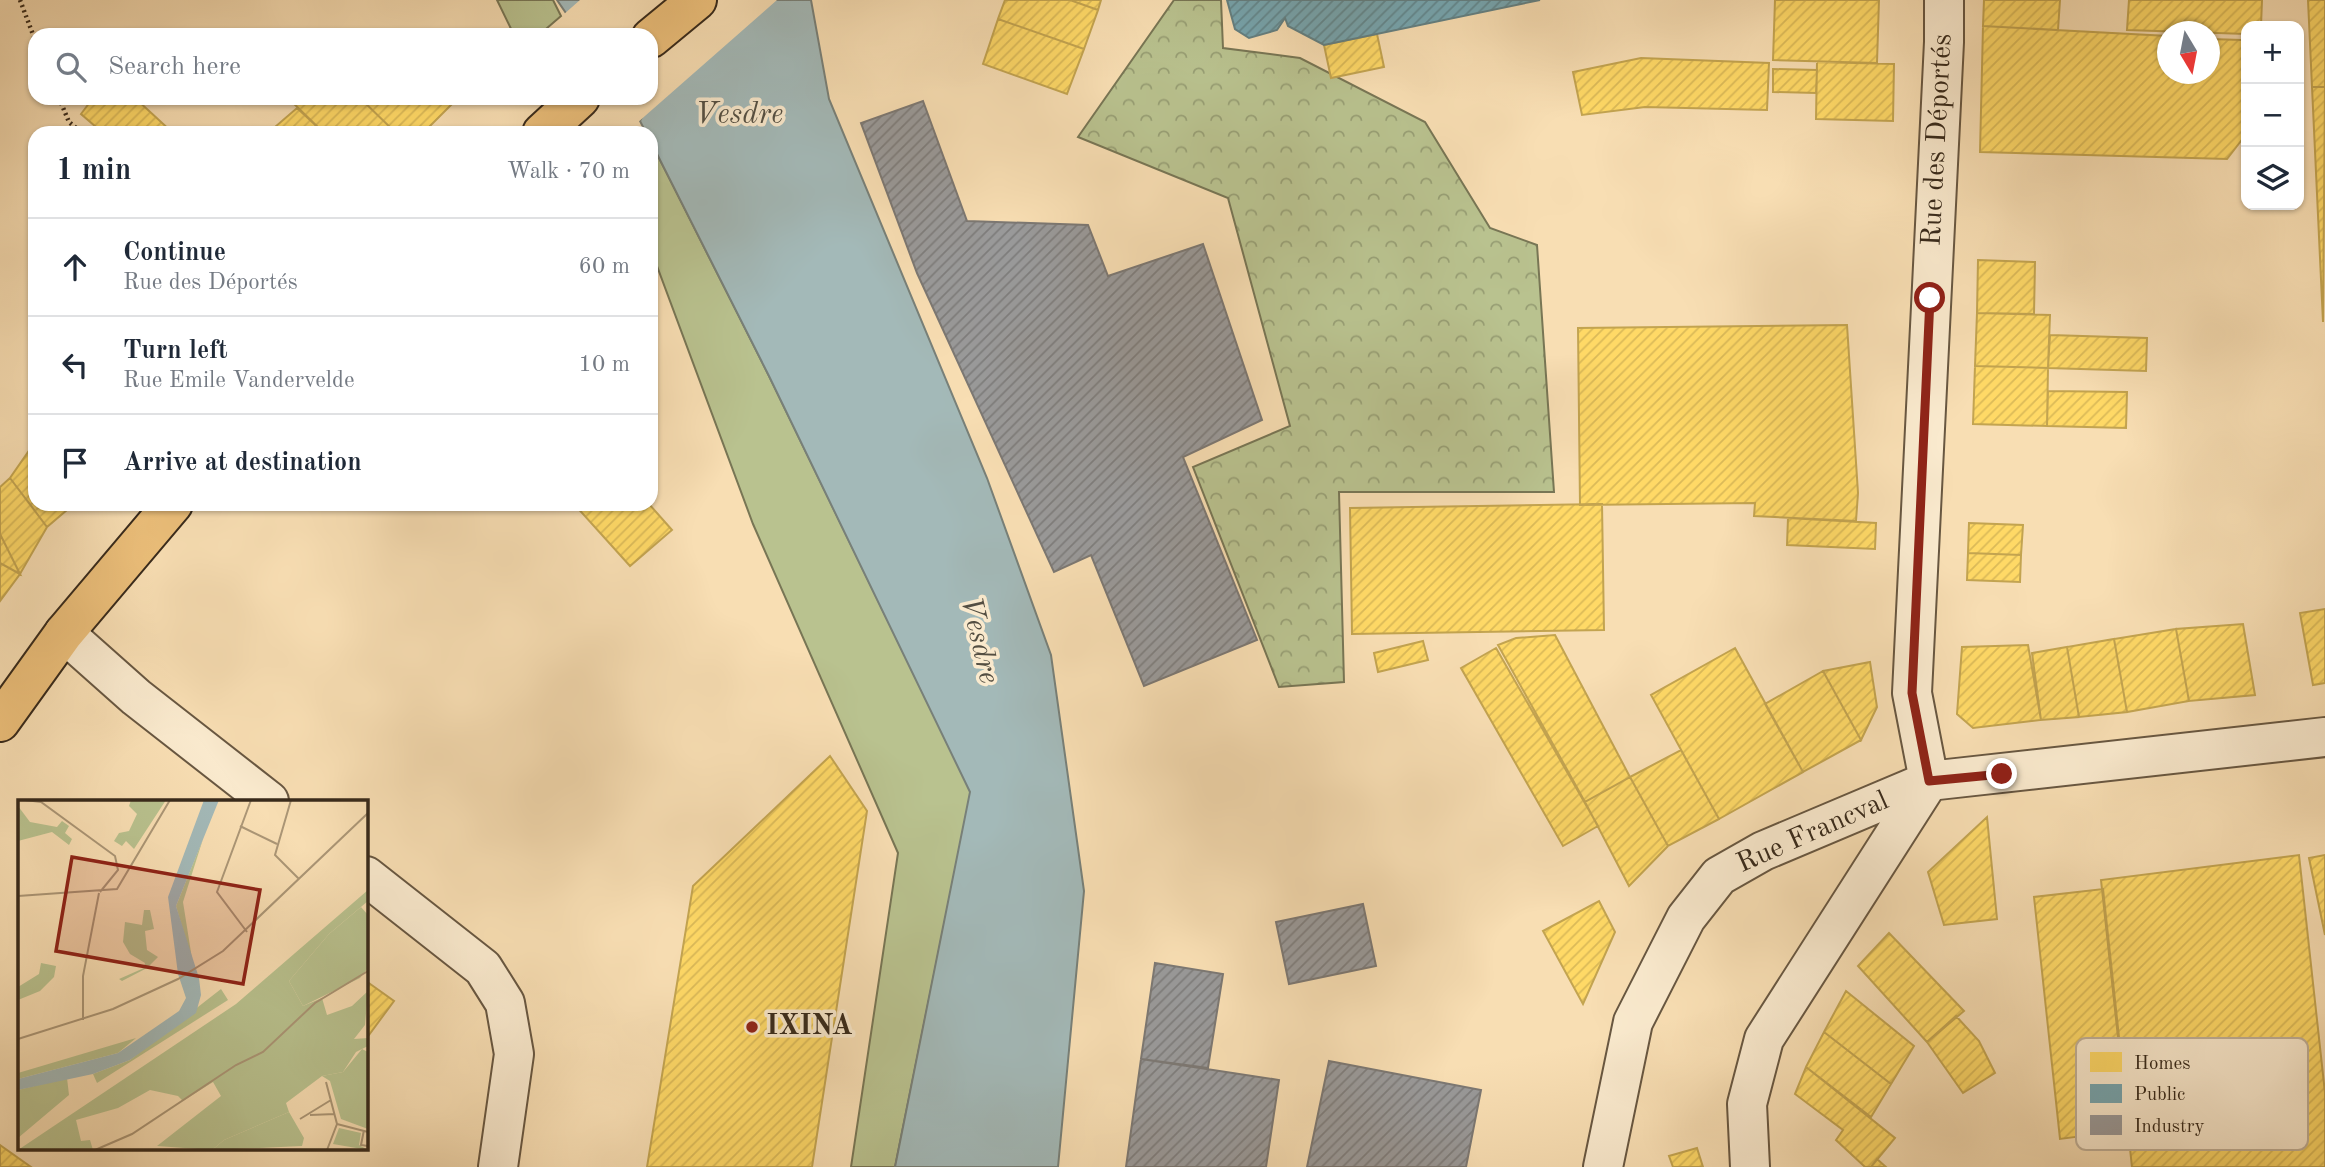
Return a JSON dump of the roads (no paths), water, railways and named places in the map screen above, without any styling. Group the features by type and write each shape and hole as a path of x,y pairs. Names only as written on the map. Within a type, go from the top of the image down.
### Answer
{"main road":[{"path":"658,32 697,0"},
{"path":"550,126 572,105"},
{"path":"0,722 64,633 167,511"}],"street":[{"name":"Rue des Déportés","path":"1929,781 1912,693 1944,0"},
{"path":"64,633 136,697 268,800"},
{"name":"Rue Francval","path":"1603,1167 1633,1022 1686,918 1719,876 1763,851 1929,781 2325,737"},
{"path":"1750,1167 1747,1104 1765,1039 1929,781"},
{"path":"368,879 483,968 505,1003 514,1054 498,1167"}],"water":[{"name":"Vesdre","path":"557,0 811,0 829,99 987,478 1051,655 1084,891 1058,1167 895,1167 970,792 769,376 658,156 658,126 642,126 640,121 648,105 658,105 658,28 576,28"}],"place":[{"name":"IXINA","path":"752,1027"}]}
